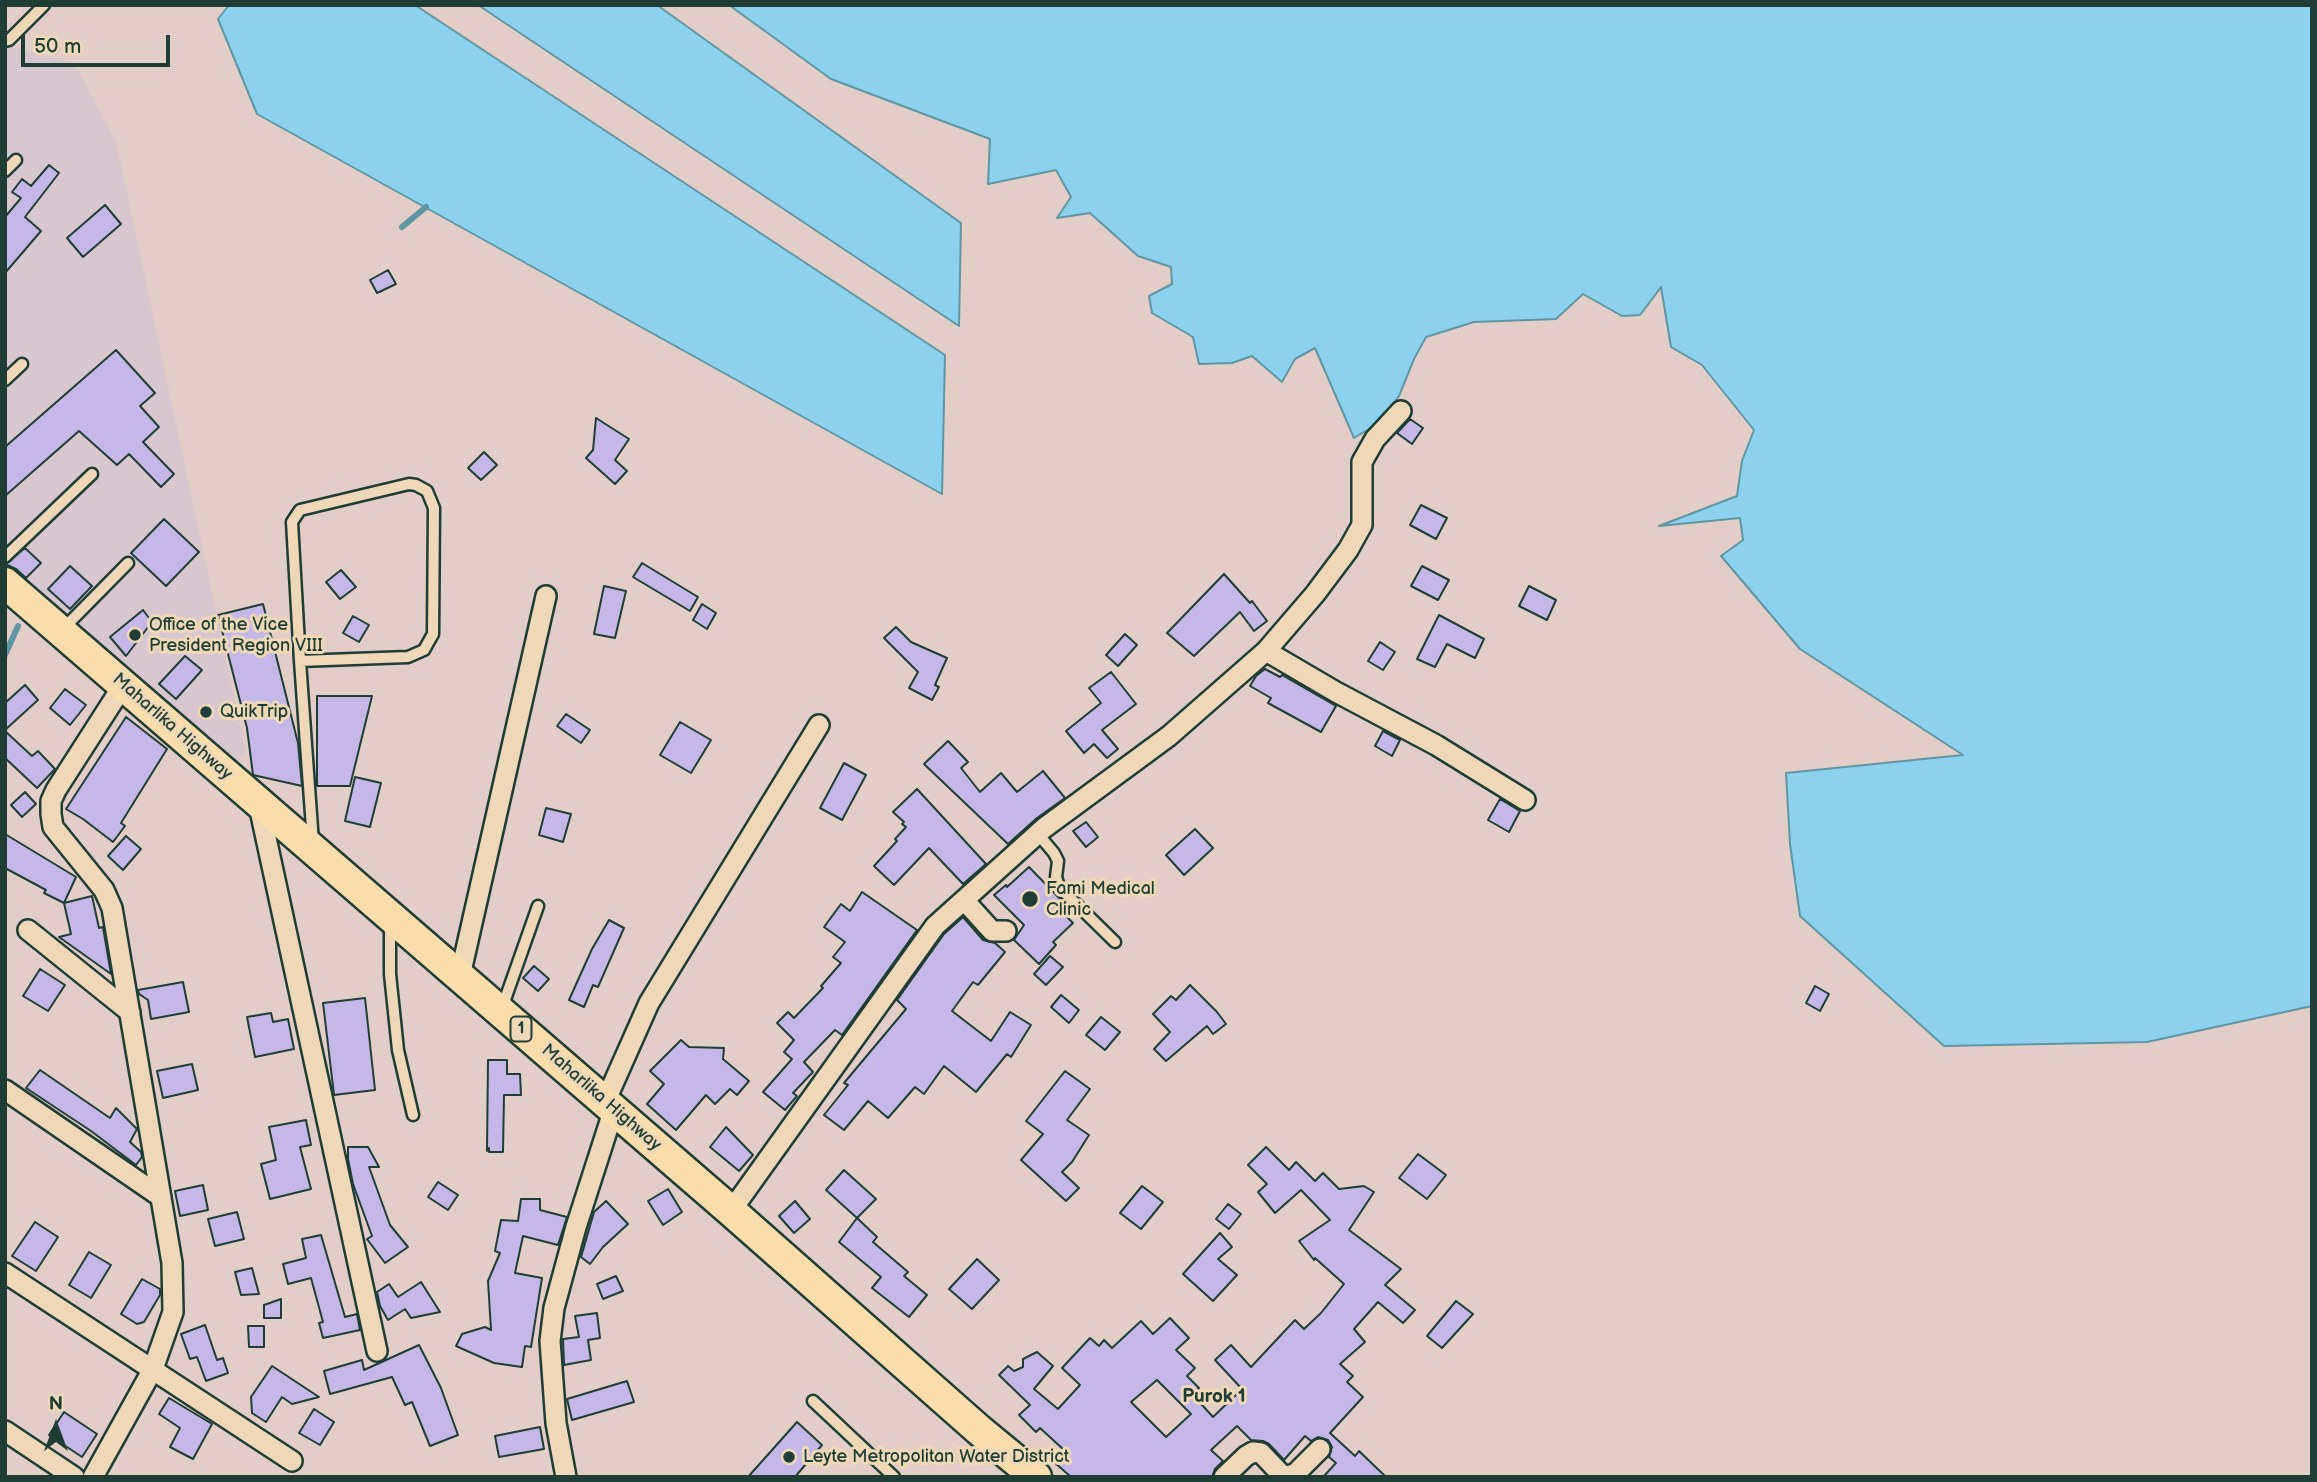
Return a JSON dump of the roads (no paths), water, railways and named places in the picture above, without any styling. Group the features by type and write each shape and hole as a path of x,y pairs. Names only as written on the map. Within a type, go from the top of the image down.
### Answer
{"main road":[{"name":"Maharlika Highway","path":"5,583 1036,1477"}],"street":[{"path":"731,1211 935,926 1038,834 1169,736 1266,651 1315,594 1348,550 1362,525 1362,462 1375,439 1401,411"},
{"path":"460,976 546,596"},
{"path":"1266,651 1436,745 1525,800"},
{"path":"93,1477 153,1369 173,1312 172,1263 110,901 53,827 51,814 51,801 56,789 124,684"},
{"path":"566,1477 556,1423 550,1341 554,1308 609,1106 649,1003 819,724"},
{"path":"258,801 377,1351"},
{"path":"964,900 992,931 1006,931"},
{"path":"28,930 130,1012"},
{"path":"5,1090 161,1197"},
{"path":"5,1273 292,1461"},
{"path":"5,1431 74,1477"},
{"path":"1224,1477 1253,1452 1261,1453 1283,1475 1289,1476 1297,1473 1320,1449"}],"lane":[{"path":"5,41 44,5"},
{"path":"5,172 16,160"},
{"path":"5,380 22,364"},
{"path":"5,557 92,474"},
{"path":"300,661 408,657 424,650 433,634 434,508 426,491 409,484 300,510 292,522 291,532 300,661 314,850"},
{"path":"61,631 128,563"},
{"path":"1038,834 1054,852 1058,861 1056,877 1059,887 1115,942"},
{"path":"501,1012 538,906"},
{"path":"389,915 390,974 398,1050 412,1115"},
{"path":"813,1401 894,1477"}],"water":[{"path":"229,5 415,5 945,355 942,494 257,114 218,19"},
{"path":"478,5 657,5 961,223 959,326"},
{"path":"729,5 2312,5 2312,1006 2147,1042 1944,1046 1800,916 1790,844 1786,773 1963,755 1800,649 1721,556 1743,540 1740,518 1659,526 1737,496 1742,461 1754,430 1702,365 1671,347 1661,287 1640,315 1622,316 1583,294 1556,319 1474,322 1426,337 1399,396 1377,424 1354,438 1315,348 1295,359 1282,382 1252,356 1232,363 1199,364 1193,337 1152,313 1149,296 1172,284 1171,267 1138,256 1090,213 1057,218 1071,197 1056,170 988,184 990,139 831,79"}],"waterway":[{"path":"402,227 426,207"},
{"path":"5,655 18,626"}],"place":[{"name":"Office of the Vice President Region VIII","path":"135,635"},
{"name":"QuikTrip","path":"206,712"},
{"name":"Fami Medical Clinic","path":"1030,899"},
{"name":"Leyte Metropolitan Water District","path":"789,1457"}],"district":[{"name":"Purok 1","path":"1214,1397"}]}
